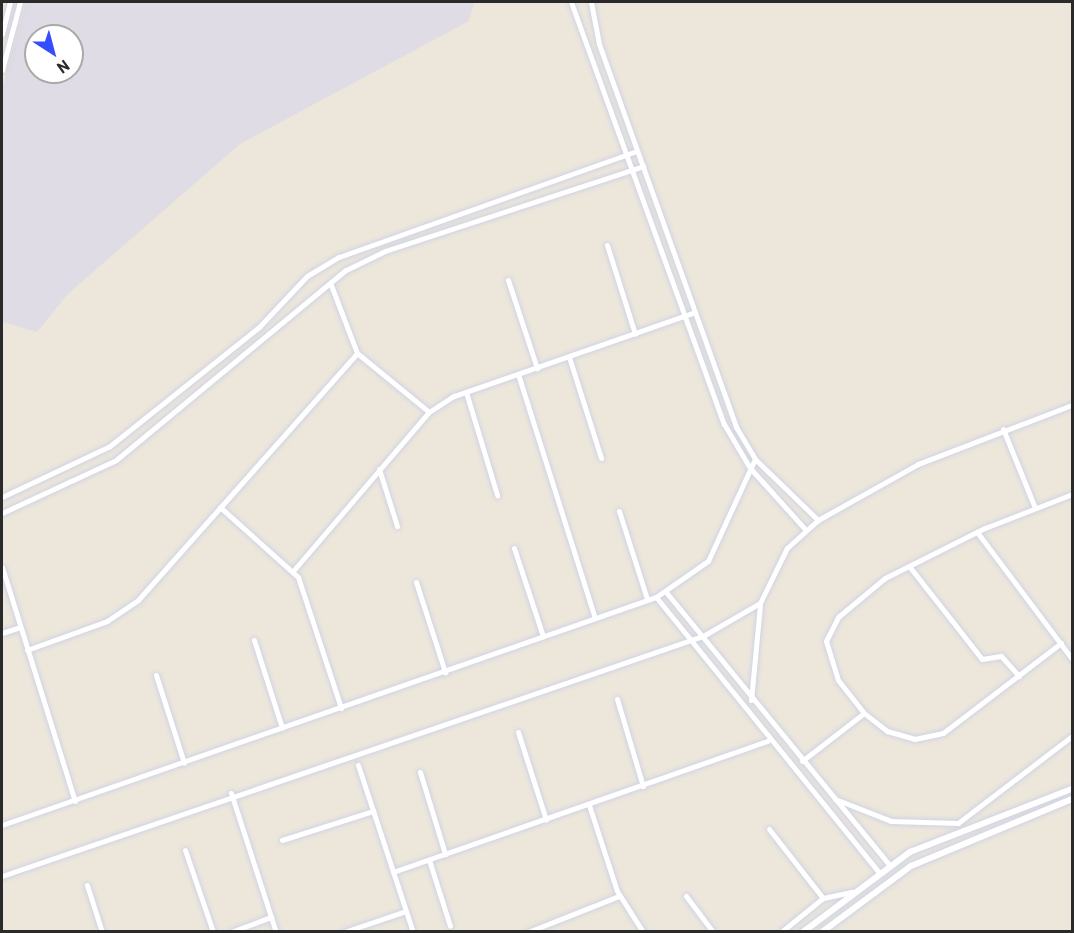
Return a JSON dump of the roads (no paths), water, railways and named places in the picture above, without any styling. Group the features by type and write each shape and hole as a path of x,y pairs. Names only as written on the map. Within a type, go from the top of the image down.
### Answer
{"street":[{"path":"2,34 10,2"},
{"path":"2,70 20,2"},
{"path":"571,2 724,424 750,468 805,529"},
{"path":"591,2 599,44 736,427 755,459 818,520"},
{"path":"589,48 599,44"},
{"path":"2,497 110,446 259,327 307,276 339,257 638,151"},
{"path":"2,513 116,460 331,285 346,270 385,251 643,166"},
{"path":"607,245 635,334"},
{"path":"508,280 537,368"},
{"path":"331,285 357,353 429,412"},
{"path":"293,571 429,412 466,392 695,312"},
{"path":"27,650 123,612 357,353"},
{"path":"569,357 601,458"},
{"path":"518,374 595,618"},
{"path":"466,392 497,495"},
{"path":"751,700 760,603 788,548 805,529 918,464 1003,429 1072,405"},
{"path":"1003,429 1035,508"},
{"path":"2,825 656,597 694,574 719,545 755,459"},
{"path":"379,469 397,526"},
{"path":"1061,643 943,733 925,739 886,731 864,713 838,680 827,632 875,585 977,532 1072,494"},
{"path":"220,507 293,571 341,708"},
{"path":"619,511 647,599"},
{"path":"977,532 1072,659"},
{"path":"514,548 543,636"},
{"path":"909,566 982,660 1001,656 1019,676"},
{"path":"2,567 75,801"},
{"path":"416,582 445,672"},
{"path":"666,592 703,636 751,700 899,873"},
{"path":"656,597 692,639 768,741 879,872"},
{"path":"2,876 231,793 703,636 760,603"},
{"path":"2,633 20,627"},
{"path":"254,640 282,728"},
{"path":"156,675 184,763"},
{"path":"617,699 643,786"},
{"path":"802,761 864,713"},
{"path":"518,732 546,820"},
{"path":"834,798 891,821 958,823 1072,736"},
{"path":"393,872 768,741"},
{"path":"357,765 413,932"},
{"path":"420,772 446,854"},
{"path":"803,932 891,864 961,832 1072,789"},
{"path":"231,793 276,932"},
{"path":"822,932 899,873 1072,799"},
{"path":"589,805 619,896 643,932"},
{"path":"282,840 373,811"},
{"path":"958,823 961,832"},
{"path":"769,829 823,898"},
{"path":"186,850 213,932"},
{"path":"429,860 450,927"},
{"path":"87,885 102,932"},
{"path":"781,932 823,898 852,892"},
{"path":"528,932 619,896"},
{"path":"686,896 713,932"},
{"path":"344,932 406,911"},
{"path":"231,932 271,917"}]}
